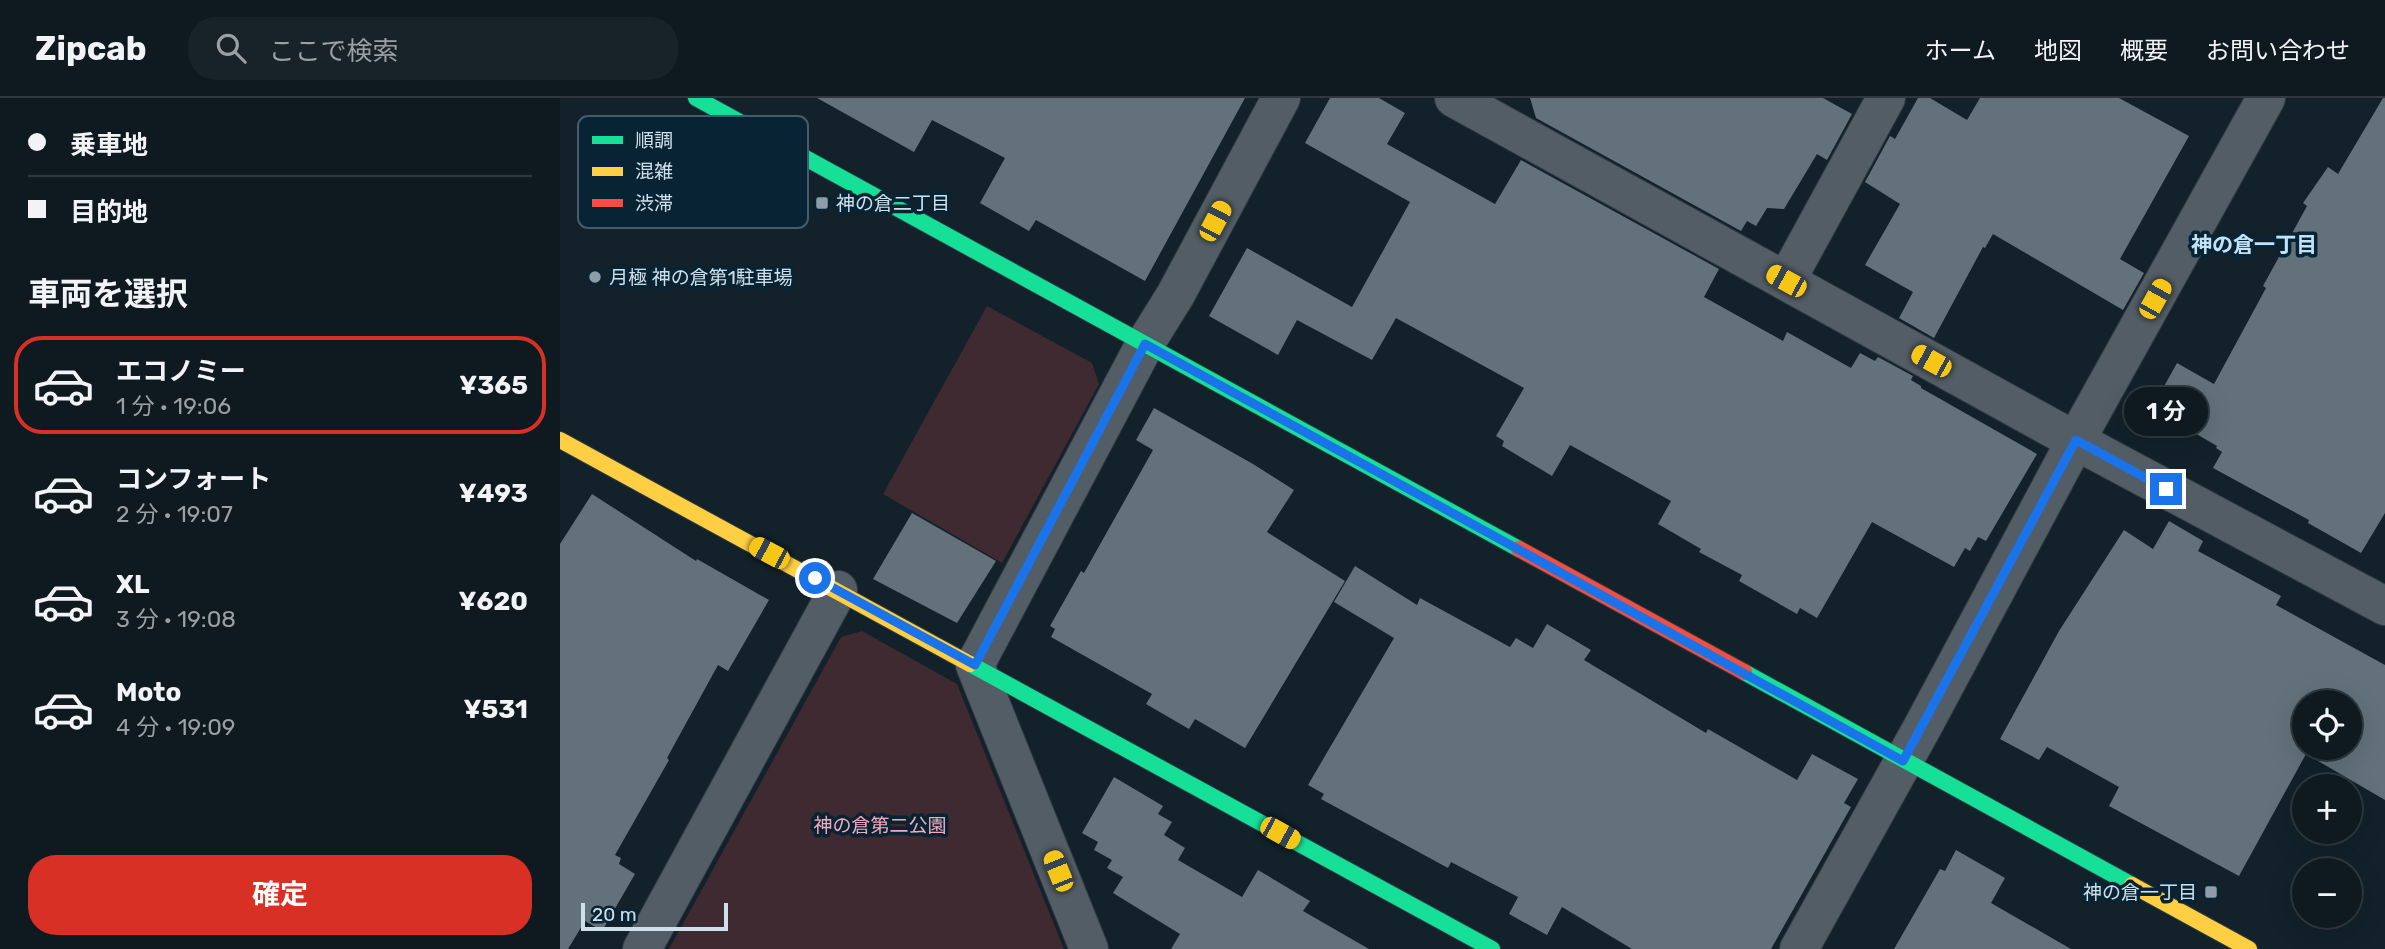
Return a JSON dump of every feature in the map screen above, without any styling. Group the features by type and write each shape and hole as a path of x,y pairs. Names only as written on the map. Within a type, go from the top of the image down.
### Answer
{"street":[{"path":"696,98 729,116"},
{"path":"1089,949 975,665 1145,344 1176,294 1281,98"},
{"path":"1786,281 1886,98"},
{"path":"1799,949 2266,98"},
{"path":"1476,103 1786,281 2385,606"},
{"path":"808,159 2249,949"},
{"path":"560,440 1492,949"},
{"path":"642,949 838,590"}],"green space":[{"path":"987,306 1092,363 1099,384 1002,563 883,494"},
{"name":"神の倉第二公園","path":"862,631 957,684 1064,949 669,949 841,637"}],"building":[{"path":"817,98 1245,98 1145,281 1036,220 1029,231 980,203 1005,158 932,120 914,152"},
{"path":"1330,98 1379,98 1405,113 1387,144 1495,204 1521,160 1719,269 1704,297 1783,341 1787,332 1851,368 1860,353 1875,361 1878,357 1913,376 1911,380 1921,388 2037,454 1986,541 1978,537 1970,551 1965,548 1954,567 1872,522 1817,618 1800,608 1797,614 1739,581 1742,575 1699,552 1701,549 1658,524 1671,501 1570,445 1552,476 1502,446 1504,441 1496,436 1524,388 1396,318 1372,360 1297,320 1278,355 1209,316 1247,248 1352,307 1410,202 1305,143"},
{"path":"1530,98 1823,98 1852,114 1827,160 1817,154 1784,209 1767,208 1756,226 1747,221 1741,231 1536,118"},
{"path":"1918,98 1930,98 1967,120 1980,98 2119,98 2189,136 2120,259 2144,273 2123,310 1993,234 1985,248 1983,247 1934,338 1899,318 1913,292 1865,265 1900,204 1865,182 1890,136 1895,139"},
{"path":"2383,98 2385,513 2361,553 2308,523 2309,520 2213,468 2222,452 2217,446 2152,408 2177,363 2214,384 2307,206 2303,203 2328,167 2338,174"},
{"path":"1154,408 1294,490 1267,532 1345,581 1245,748 1195,719 1189,729 1146,704 1152,694 1051,637 1055,629 1050,626 1081,571 1084,573 1153,450 1136,440"},
{"path":"592,494 696,561 697,559 769,600 728,671 718,665 667,758 669,760 615,855 621,858 619,864 635,874 602,931 585,921 568,949 560,949 560,544"},
{"path":"912,513 996,561 957,623 873,579"},
{"path":"2169,521 2203,541 2198,551 2281,596 2276,605 2385,665 2385,800 2362,787 2362,774 2340,774 2316,760 2362,760 2362,690 2292,690 2292,760 2303,760 2295,774 2292,774 2292,779 2239,876 2109,806 2119,787 2047,747 2039,760 2000,739 2059,631 2124,530 2153,549"},
{"path":"1355,566 1417,605 1420,598 1510,647 1516,638 1533,648 1547,624 1591,650 1584,660 1706,733 1708,729 1797,780 1812,754 1858,779 1844,803 1851,807 1771,949 1632,949 1562,907 1547,935 1509,914 1518,897 1451,862 1448,868 1321,799 1324,794 1308,785 1394,638 1334,602"},
{"path":"1114,777 1163,806 1158,814 1172,822 1164,835 1185,848 1178,860 1242,897 1258,870 1310,901 1303,911 1369,949 1171,949 1180,934 1113,893 1123,877 1107,868 1112,860 1094,850 1098,842 1082,833"},
{"path":"1956,850 2005,878 1991,903 2071,949 1894,949 1940,869 1945,871"}],"traffic: fast":[{"path":"696,98 729,116"},
{"path":"808,159 1519,549"},
{"path":"970,664 1492,949"},
{"path":"1744,672 2132,885"}],"traffic: slow":[{"path":"560,440 970,664"},
{"path":"2132,885 2249,949"}],"traffic: jam":[{"path":"1519,549 1744,672"}],"place":[{"name":"神の倉二丁目","path":"822,203"},
{"name":"月極 神の倉第1駐車場","path":"595,277"},
{"name":"神の倉一丁目","path":"2211,892"}],"district":[{"name":"神の倉一丁目","path":"2254,244"}],"route":[{"path":"815,578 975,665 1145,344 1903,761 2076,440 2166,489"}]}
